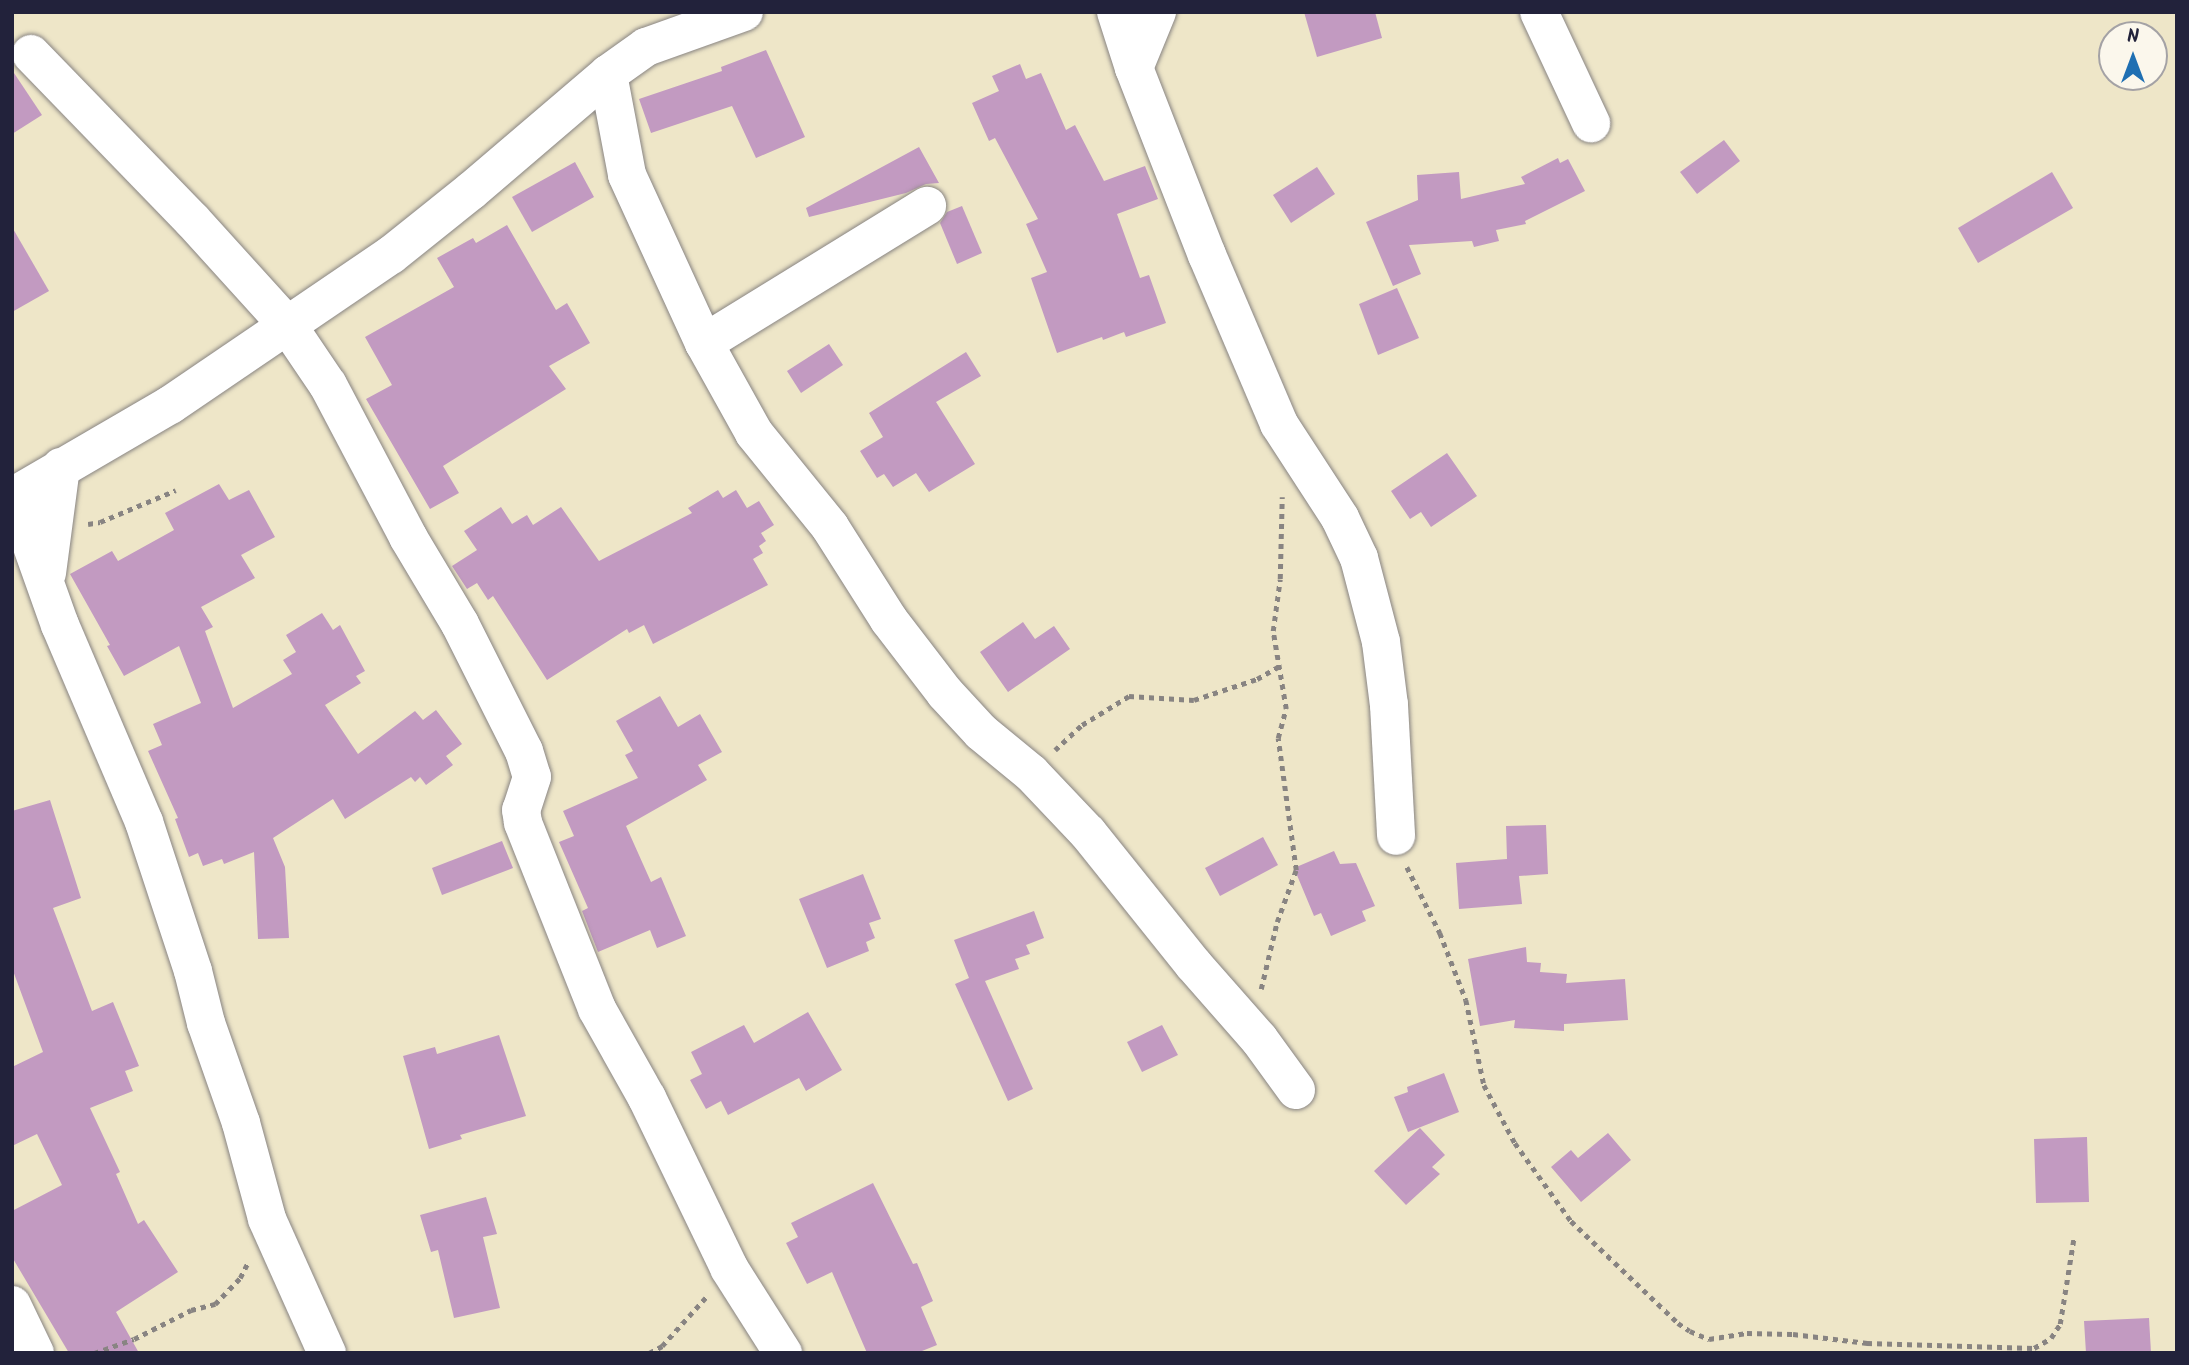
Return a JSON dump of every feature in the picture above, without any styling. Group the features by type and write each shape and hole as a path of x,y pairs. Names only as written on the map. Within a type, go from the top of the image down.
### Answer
{"street":[{"path":"327,1353 267,1219 241,1123 206,1023 193,971 144,822 60,625 13,497 170,405 411,239 608,74 646,47 744,12"},
{"path":"1116,12 1134,68 1207,255 1279,424 1340,518 1359,558 1381,642 1389,705 1396,836"},
{"path":"1134,68 1157,12"},
{"path":"1539,12 1591,123"},
{"path":"31,54 192,220 288,326 328,385 408,537 460,624 524,751 532,777 521,810 523,823 597,1009 647,1098 729,1268 783,1353"},
{"path":"608,74 627,174 704,343 754,433 830,527 889,621 945,693 981,732 1031,773 1088,833 1193,964 1259,1038 1296,1090"},
{"path":"704,343 927,206"},
{"path":"46,582 61,467"},
{"path":"12,1305 35,1353"}],"path":[{"path":"53,528 100,522 176,489"},
{"path":"1259,1038 1260,995 1266,961 1296,870 1278,738 1286,709 1273,631 1280,579 1282,491"},
{"path":"1031,773 1082,725 1129,696 1194,700 1257,678 1278,667"},
{"path":"1396,836 1409,873 1440,933 1466,1000 1484,1084 1515,1143 1571,1221 1678,1323 1690,1331 1709,1339 1746,1333 1867,1343 2034,1348 2051,1338 2060,1324 2074,1237"},
{"path":"94,1353 134,1339 191,1310 215,1304 240,1278 267,1219"},
{"path":"649,1353 662,1346 729,1268"}],"building":[{"path":"1304,12 1375,12 1382,38 1317,57"},
{"path":"766,50 805,137 756,158 732,106 651,133 639,99 722,71 721,67"},
{"path":"1020,64 1026,79 1041,73 1066,130 1075,125 1104,181 1145,166 1158,199 1117,214 1140,278 1149,275 1166,323 1126,337 1124,332 1103,340 1102,337 1057,353 1031,278 1047,272 1026,224 1038,219 995,138 989,141 972,103 999,91 992,76"},
{"path":"12,70 42,115 12,134"},
{"path":"1724,140 1740,161 1697,194 1680,172"},
{"path":"919,147 939,183 926,184 906,193 809,217 806,208"},
{"path":"1558,158 1560,163 1568,159 1585,191 1525,221 1526,224 1496,230 1499,241 1474,247 1472,241 1409,245 1421,274 1393,286 1366,222 1418,200 1417,175 1459,172 1461,199 1525,184 1521,177"},
{"path":"575,162 594,197 532,232 512,197"},
{"path":"1317,167 1335,194 1291,223 1273,195"},
{"path":"2052,172 2073,208 1978,263 1958,228"},
{"path":"962,206 982,253 957,264 940,223 947,212"},
{"path":"507,225 556,310 567,303 590,343 549,366 566,389 443,466 459,493 430,509 366,399 392,385 365,337 454,287 437,258 473,238 476,243"},
{"path":"12,227 49,291 12,312"},
{"path":"1397,288 1419,338 1378,355 1359,304"},
{"path":"829,344 843,365 801,393 787,371"},
{"path":"966,352 981,376 936,402 975,464 929,492 916,473 893,487 884,474 877,478 860,451 883,437 869,413"},
{"path":"1447,453 1477,496 1431,527 1421,512 1410,519 1391,491"},
{"path":"219,484 229,500 249,490 275,537 241,555 255,578 201,607 213,627 205,631 233,708 292,674 283,660 296,652 286,635 322,613 333,630 340,625 365,671 356,676 361,683 325,705 358,754 415,711 423,720 436,710 462,744 446,756 453,765 426,785 420,777 415,782 411,777 345,819 333,799 273,838 285,867 289,938 258,939 254,852 224,864 222,859 203,866 198,853 189,857 175,819 178,818 148,751 162,745 153,724 201,703 179,646 124,676 107,646 110,645 70,574 112,551 118,561 174,530 165,513"},
{"path":"718,490 723,498 736,490 747,508 759,501 774,525 761,533 766,541 759,546 763,553 753,559 768,585 653,644 644,625 629,633 627,629 547,680 493,596 488,600 477,583 467,589 452,566 477,550 464,531 501,507 512,524 527,515 533,525 561,507 599,561 692,513 688,508"},
{"path":"1023,622 1035,639 1054,626 1070,649 1008,692 980,652"},
{"path":"660,696 678,727 700,714 722,752 698,765 707,780 626,826 651,882 661,877 686,936 657,948 650,930 598,952 582,911 588,908 559,842 574,836 563,811 638,778 625,755 633,751 616,721"},
{"path":"50,800 81,898 53,908 92,1011 113,1002 139,1066 125,1071 133,1091 90,1108 120,1172 116,1174 138,1224 144,1220 178,1272 116,1312 139,1353 69,1353 12,1257 12,1211 62,1185 37,1134 12,1146 12,1067 43,1052 12,968 12,811"},
{"path":"1546,825 1548,874 1519,876 1522,904 1459,909 1456,863 1507,859 1506,826"},
{"path":"1263,837 1278,865 1220,896 1205,868"},
{"path":"502,841 513,868 442,895 432,868"},
{"path":"1334,851 1340,864 1356,863 1375,906 1362,911 1366,921 1331,936 1321,913 1314,916 1294,868"},
{"path":"863,874 881,919 869,923 875,938 866,942 869,951 827,968 799,899"},
{"path":"1034,911 1044,938 1026,945 1030,954 1015,959 1019,969 985,981 1033,1089 1008,1101 955,984 969,978 954,940"},
{"path":"1526,947 1527,962 1541,963 1540,972 1567,974 1566,983 1625,979 1628,1020 1564,1024 1564,1031 1514,1028 1515,1020 1480,1026 1468,959"},
{"path":"808,1012 842,1070 806,1091 799,1078 728,1115 721,1101 706,1109 690,1080 702,1074 691,1052 744,1025 754,1043"},
{"path":"1162,1025 1178,1055 1142,1072 1127,1042"},
{"path":"499,1035 526,1116 460,1135 462,1139 429,1149 403,1056 435,1047 437,1054"},
{"path":"1444,1073 1459,1112 1408,1132 1394,1097 1408,1092 1407,1087"},
{"path":"1420,1128 1445,1155 1432,1167 1440,1174 1406,1205 1374,1171"},
{"path":"1608,1133 1631,1160 1581,1202 1551,1167 1571,1150 1578,1158"},
{"path":"2087,1137 2089,1202 2036,1203 2034,1139"},
{"path":"873,1183 913,1264 917,1263 933,1301 921,1307 937,1345 917,1353 867,1353 832,1272 807,1284 786,1243 798,1237 791,1223"},
{"path":"486,1197 497,1234 483,1237 500,1308 454,1318 438,1250 431,1252 420,1215"},
{"path":"2149,1318 2151,1353 2086,1353 2084,1321"}]}
